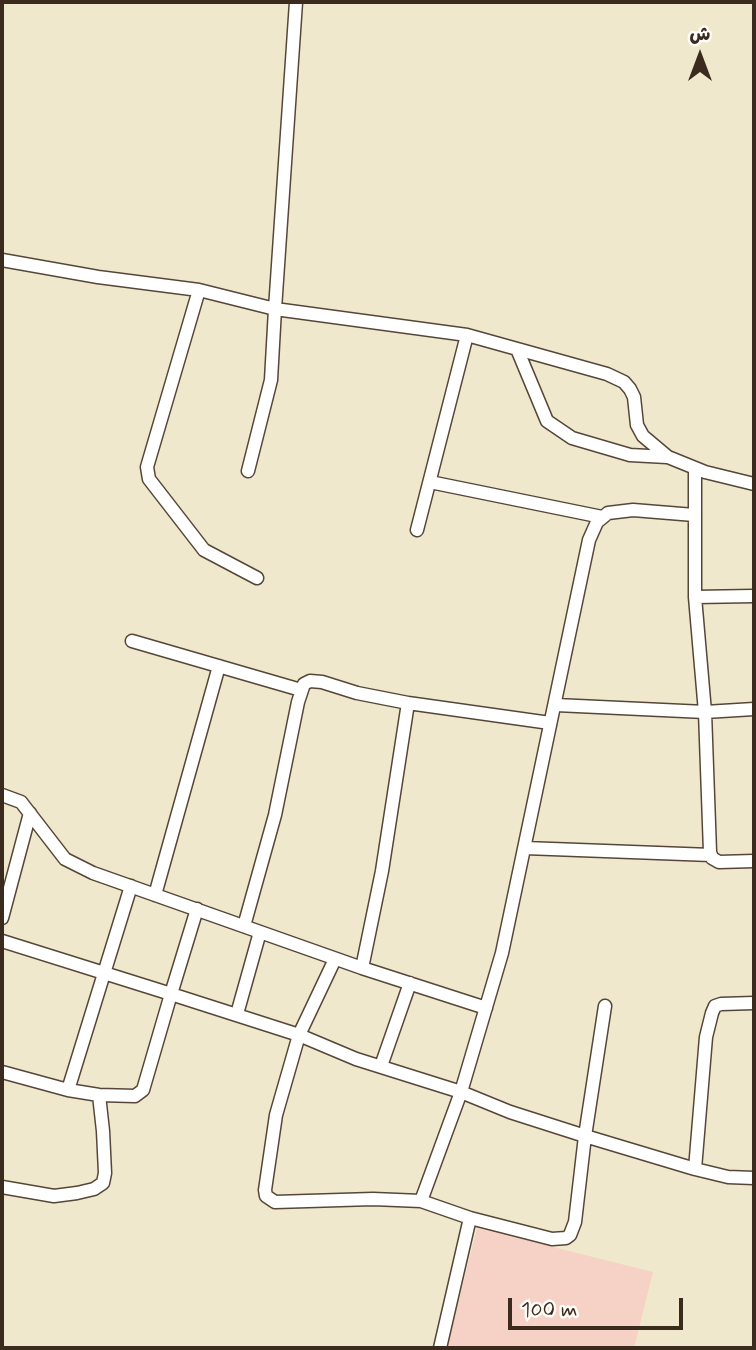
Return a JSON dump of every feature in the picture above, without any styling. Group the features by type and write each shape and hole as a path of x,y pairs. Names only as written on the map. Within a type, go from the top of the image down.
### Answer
{"street":[{"path":"248,471 271,380 296,2"},
{"path":"2,260 98,277 199,289 275,309 467,335 607,374 624,382 634,397 637,425 643,436 668,457 695,468 754,484"},
{"path":"199,289 148,467 149,479 204,550 257,578"},
{"path":"417,530 467,335"},
{"path":"517,349 547,421 572,438 630,455 668,457"},
{"path":"695,468 695,597 705,712 711,855"},
{"path":"430,482 602,517"},
{"path":"421,1201 461,1092 502,953 589,540 597,522 608,513 633,510 694,515"},
{"path":"695,597 754,596"},
{"path":"132,641 301,690"},
{"path":"156,895 219,666"},
{"path":"244,926 275,815 304,684 310,681 322,682 357,693 408,703 550,723"},
{"path":"362,968 382,871 408,703"},
{"path":"556,705 705,712 754,709"},
{"path":"2,794 13,797 30,813 65,859 93,873 335,959 486,1009"},
{"path":"2,918 30,813"},
{"path":"525,848 711,855 719,862 754,862"},
{"path":"68,1090 131,886"},
{"path":"2,1072 68,1090 99,1095 131,1097 139,1094 143,1090 197,909"},
{"path":"237,1014 260,932"},
{"path":"2,941 237,1014 299,1035 356,1059 461,1092 510,1112 585,1136 695,1169 728,1177 754,1178"},
{"path":"335,959 299,1035 273,1125 266,1196 275,1202 373,1199 421,1201 470,1218 552,1239 562,1240 568,1237 575,1222 605,1006"},
{"path":"381,1066 410,983"},
{"path":"695,1169 706,1037 712,1013 715,1006 721,1004 754,1003"},
{"path":"2,1187 54,1196 78,1194 103,1183 103,1131 99,1095"},
{"path":"440,1348 470,1218"}],"shaded area":[{"path":"477,1228 653,1272 634,1348 447,1348"}]}
